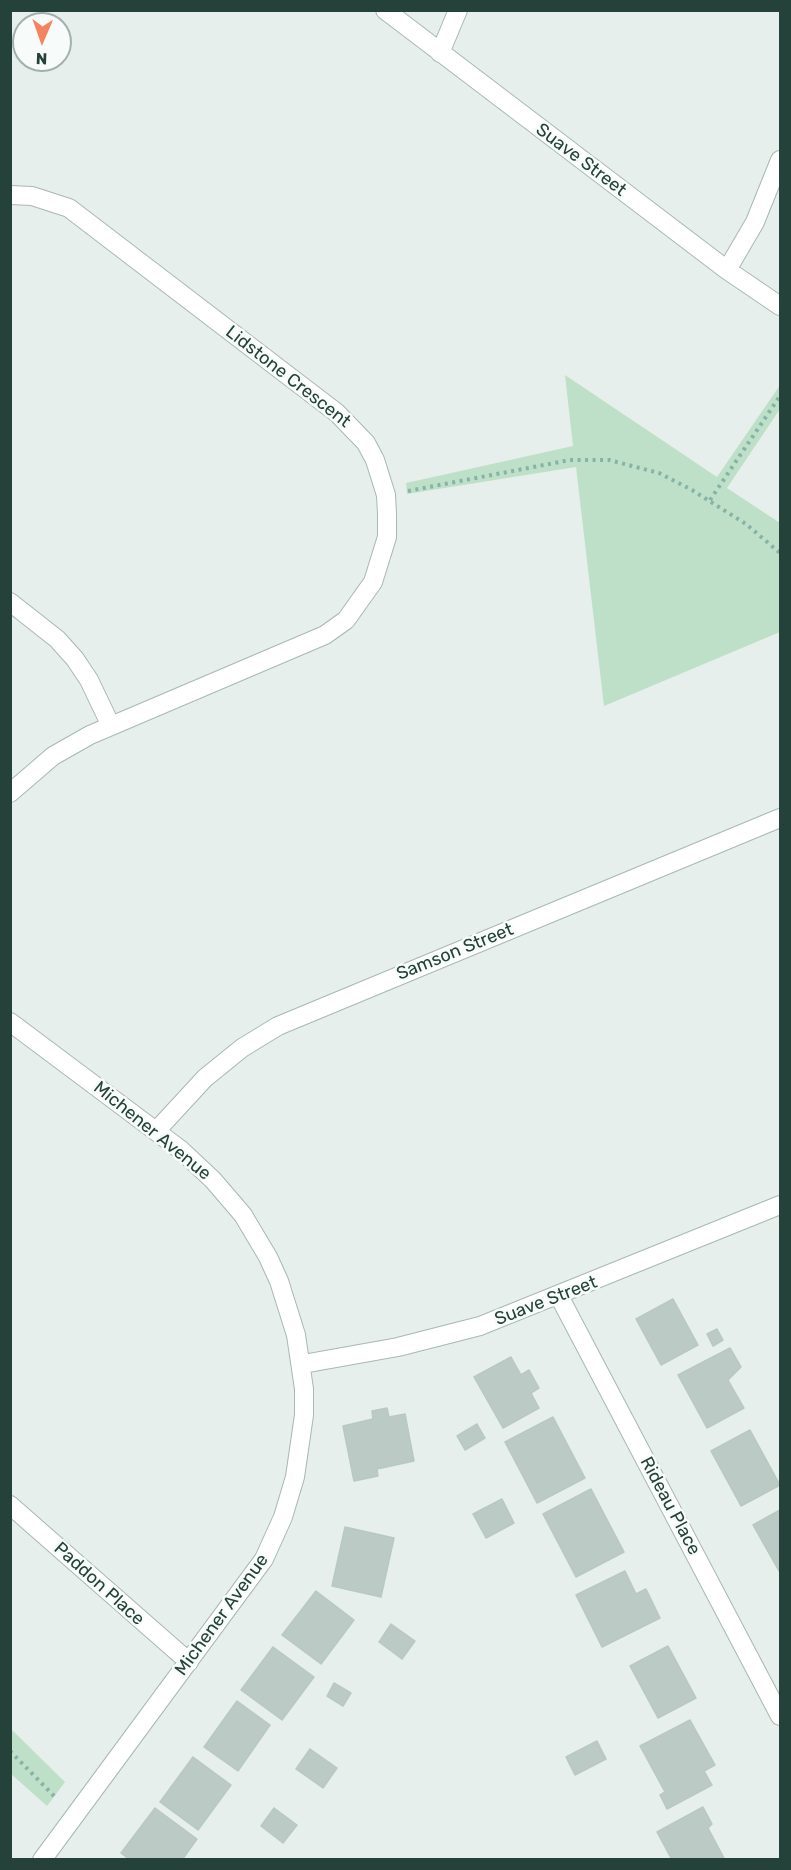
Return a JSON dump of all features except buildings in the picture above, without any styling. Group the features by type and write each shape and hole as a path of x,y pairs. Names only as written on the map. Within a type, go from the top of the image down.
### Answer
{"street":[{"name":"Suave Street","path":"385,10 727,270 780,306"},
{"path":"440,53 458,10"},
{"path":"727,270 755,222 780,160"},
{"name":"Lidstone Crescent","path":"10,195 32,196 69,208 337,413 366,443 382,478 386,495 387,537 373,582 346,620 325,635 111,726 53,756 10,793"},
{"path":"10,602 57,639 75,659 111,726"},
{"name":"Samson Street","path":"157,1130 184,1098 224,1062 278,1026 780,818"},
{"name":"Michener Avenue","path":"10,1022 157,1130 213,1180 257,1235 279,1281 303,1364 304,1415 301,1443 295,1477 274,1539 250,1580 42,1860"},
{"name":"Suave Street","path":"303,1364 439,1338 515,1314 780,1205"},
{"name":"Rideau Place","path":"559,1296 780,1716"},
{"name":"Paddon Place","path":"10,1504 189,1662"}],"path":[{"path":"710,500 780,396"},
{"path":"386,495 590,458 609,460 658,473 710,500 746,524 780,553"},
{"path":"10,1751 60,1801"}],"green space":[{"path":"565,375 717,477 780,385 780,409 727,488 780,523 780,632 604,706 576,467 407,494 406,483 573,446"},
{"path":"11,1729 65,1782 47,1806 11,1774"}]}
